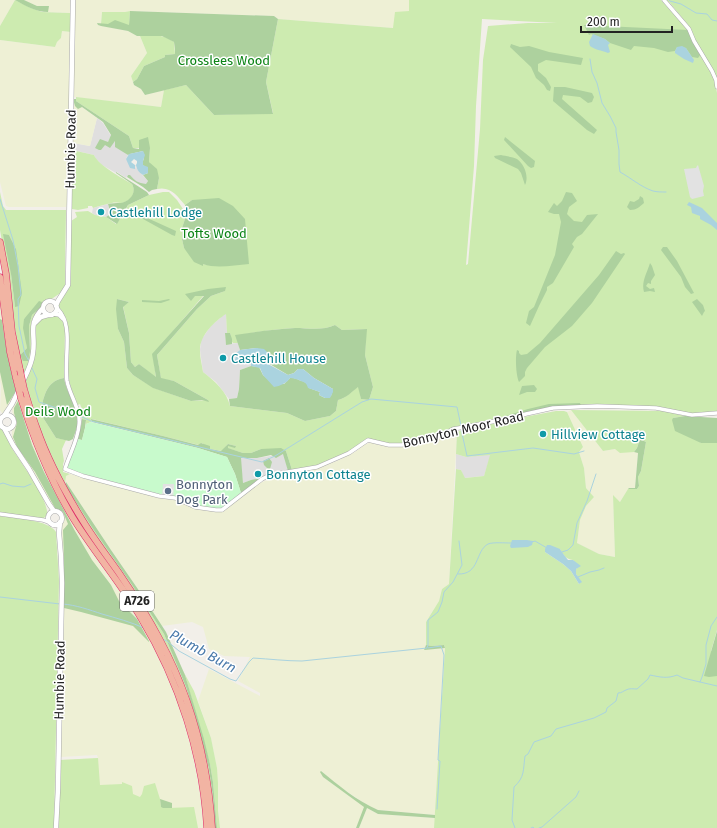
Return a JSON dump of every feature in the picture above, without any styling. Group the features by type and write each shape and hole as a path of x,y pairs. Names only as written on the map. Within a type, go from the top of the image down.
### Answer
{"highway":[{"name":"A726","path":"0,242 6,274 12,332 24,389 37,430 64,489 83,522 136,598 160,640 176,673 187,702 199,742 208,791 212,828"},
{"name":"A726","path":"0,277 10,352 16,378 28,420 44,463 73,518 142,618 160,652 183,708 194,746 199,769 207,828"}],"street":[{"name":"Humbie Road","path":"54,314 58,301 68,285 73,0"},
{"path":"664,0 689,29 694,41 712,71 717,87"},
{"path":"0,514 48,520 57,525 62,518 49,504 0,422 12,404 31,364 34,351 33,331 36,316 46,303 51,302 61,296"},
{"path":"51,302 62,314 66,323"},
{"path":"43,308 44,312 48,315"},
{"path":"34,324 39,318 54,314 59,315 66,323"},
{"name":"Bonnyton Moor Road","path":"66,323 66,370 68,382 79,418 79,426 77,437 65,469 83,476 158,496 175,498 195,507 216,510 222,510 258,483 270,476 317,467 349,453 368,440 389,445 402,445 445,434 459,428 512,418 553,408 597,406 656,408 692,415 717,413"},
{"path":"11,440 10,434 14,423 11,412 12,404"},
{"path":"4,416 9,415 14,419"},
{"path":"4,428 9,429 13,426"},
{"path":"49,504 48,520 59,533"},
{"path":"48,520 54,511"},
{"name":"Humbie Road","path":"56,828 62,583 59,533 60,522"}],"shaded area":[{"path":"97,118 103,123 111,136 105,145 116,141 116,145 128,155 126,159 136,168 136,165 137,169 148,181 146,185 139,184 128,175 126,178 102,165 94,155 73,150 75,148 75,144 73,143 90,146"},
{"path":"698,165 704,186 704,196 692,199 690,197 684,169 696,168"},
{"path":"108,204 110,212 106,217 92,213 93,208"},
{"name":"Castlehill House","path":"226,313 226,344 238,343 240,350 236,353 236,358 234,360 240,362 247,358 252,364 251,366 240,370 237,398 229,399 216,382 203,372 200,350 201,340 211,326"},
{"path":"284,454 288,471 243,483 240,458 257,458"},
{"path":"456,454 466,457 491,454 484,476 464,478 461,470 456,469"},
{"name":"Bonnyton Dog Park","path":"163,484 174,484 173,496 162,496"}],"green space":[{"path":"0,0 15,0 0,26"},
{"path":"15,0 42,12 70,13 71,32 62,31 61,38 55,47 0,40 0,26"},
{"path":"15,0 24,0 37,6 49,6 48,12 35,10"},
{"path":"24,0 71,0 70,13 48,12 48,7 36,6"},
{"path":"75,0 409,0 409,11 393,28 278,19 274,16 130,11 102,12 101,24 98,23 98,25 128,31 140,36 147,53 131,76 134,85 141,89 145,95 164,90 161,107 73,97"},
{"path":"409,0 661,0 688,30 715,82 717,93 717,411 692,414 666,408 567,407 487,421 399,444 370,440 313,467 292,470 286,451 261,449 251,453 243,453 227,448 228,446 236,446 228,444 222,451 210,449 202,443 199,445 92,419 91,422 86,424 86,420 82,419 82,416 84,416 80,404 78,405 70,385 68,372 68,328 67,322 58,306 69,286 71,221 77,217 75,212 88,211 95,215 106,217 116,224 124,214 128,205 149,195 169,192 177,200 185,212 185,219 182,228 184,248 203,264 208,265 192,200 185,205 170,190 162,188 157,189 159,178 149,162 150,148 133,148 129,136 76,101 76,97 161,107 164,90 186,85 214,115 273,113 266,82 278,19 393,28 395,12 409,11","holes":["482,19 557,23 528,23 488,26 483,60 480,129 468,264 466,265 474,166 476,106","225,291 211,296 197,309 157,355 161,379 174,381 208,400 191,401 154,388 133,375 127,368 124,342 118,329 117,299 129,302 123,306 129,333 131,362 135,367 139,364 156,378 153,354 204,295 195,296","226,314 227,333 230,333 233,343 238,343 236,336 280,329 320,329 335,325 342,330 366,329 365,355 373,387 369,400 361,399 359,386 338,400 336,411 330,416 305,421 287,413 230,406 220,387 203,372 200,356 200,345 202,340 208,330"]},
{"path":"665,0 717,0 717,82 688,25 670,3"},
{"path":"130,11 129,25 101,24 102,12"},
{"name":"Crosslees Wood","path":"130,11 274,16 278,19 266,82 273,114 214,115 186,85 145,95 141,89 134,85 133,82 137,79 144,66 165,57 165,55 175,54 174,42 162,36 137,36 128,31 101,26 97,23 108,24 115,20 129,25"},
{"path":"584,25 688,30 701,54 698,58 692,57 686,48 677,47 675,51 668,52 654,48 634,46 631,50 610,43 605,39 591,34 589,35"},
{"path":"62,31 71,32 67,204 66,207 9,207 6,206 0,182 0,40 55,47 61,38"},
{"path":"140,36 158,36 170,39 174,42 175,54 165,55 165,57 144,66 137,79 133,82 131,76 147,53"},
{"path":"511,44 520,47 529,46 549,52 583,58 581,65 546,60 538,64 538,71 546,78 551,87 550,91 547,90 536,78 531,67 510,47"},
{"path":"554,87 565,87 592,93 594,97 592,102 588,103 580,97 563,95 562,99 597,130 594,134 587,130 553,101"},
{"path":"73,99 76,99 76,101 129,136 133,148 139,149 139,140 148,137 150,148 149,162 157,169 159,178 157,189 149,192 127,177 130,175 133,179 143,184 146,184 148,181 143,175 148,173 143,165 143,151 128,155 115,147 115,141 110,148 105,145 101,150 95,148 100,139 108,142 111,135 103,122 82,107 78,109 75,106"},
{"path":"74,102 75,105 82,107 97,118 90,146 73,143"},
{"path":"505,137 535,161 534,167 531,168 528,166 504,140"},
{"path":"72,150 94,155 96,159 105,167 132,184 134,190 132,196 122,203 113,203 93,208 92,206 88,206 88,208 78,210 72,209"},
{"path":"501,155 517,159 522,164 526,171 527,178 525,185 518,169 495,158 494,156"},
{"path":"116,172 147,192 149,195 128,205 117,224 106,217 109,215 110,211 108,204 121,203 127,200 132,196 134,190 132,184"},
{"path":"0,192 3,206 6,210 66,210 65,286 62,292 45,302 41,307 33,317 31,324 32,350 24,375 19,354 0,230","holes":["9,235 16,249 15,307 11,274","41,307 32,315 29,326 30,351 20,355 27,348 24,319"]},
{"path":"566,192 572,193 577,201 569,207 567,214 574,221 582,222 587,215 598,214 572,244 574,247 553,283 547,287 530,326 526,323 529,311 534,307 555,255 561,222 559,214 548,212 554,203 557,206 562,201"},
{"path":"640,196 643,198 644,203 636,209 630,210 627,207 630,201 634,202 639,199"},
{"name":"Tofts Wood","path":"219,198 233,206 245,219 249,264 220,266 203,264 203,266 194,262 184,248 182,228 185,219 185,205 192,200"},
{"path":"134,212 176,231 175,236 134,214"},
{"path":"3,234 9,235 16,249 22,293 19,306 15,307 11,274"},
{"path":"663,247 667,247 677,261 694,293 691,294 685,287 681,277 661,250"},
{"path":"616,251 621,254 625,254 592,303 572,326 545,347 527,368 525,376 519,382 516,366 517,350 521,355 527,354 540,343 599,275"},
{"path":"650,263 655,275 651,281 651,284 648,283 646,286 650,289 654,288 655,292 644,292 644,281"},
{"path":"226,287 225,291 211,296 197,309 157,355 161,378 174,381 208,400 209,402 202,400 191,401 153,388 133,375 127,368 124,342 118,329 116,309 117,299 129,302 123,307 129,333 131,362 135,367 139,364 156,377 152,354 204,296 195,296 191,301 185,294"},
{"path":"0,297 19,400 34,444 151,641 177,699 191,746 202,805 204,828 164,828 126,824 60,760 98,758 97,755 60,757 61,534 63,516 61,512 53,508 12,440 12,431 15,422 12,410 16,401 15,395 4,413 0,410"},
{"path":"697,299 703,305 705,311 702,316 692,302"},
{"path":"142,300 159,301 170,300 161,303 142,302"},
{"path":"39,301 42,302 41,307 32,315 29,326 30,351 28,361 23,361 20,355 27,348 23,328 24,319"},
{"path":"58,315 65,327 64,378 49,386 44,396 40,413 56,438 66,440 62,449 64,461 63,472 70,474 66,476 65,485 164,634 186,687 209,769 215,828 208,777 197,727 181,679 171,655 151,618 92,532 65,489 37,423 25,380 31,369 34,358 35,325 41,319 48,316"},
{"path":"0,319 2,320 7,353 16,391 7,405 0,372"},
{"path":"335,325 342,330 367,329 365,355 373,387 369,400 361,399 358,387 346,397 338,400 336,411 330,416 305,421 287,413 230,406 229,399 237,398 240,370 251,366 259,367 263,375 276,386 284,384 290,378 294,378 305,382 309,388 320,392 319,395 325,398 331,396 333,389 314,378 303,369 298,369 294,373 288,375 268,363 268,359 257,348 240,350 235,335 288,328 320,329"},
{"path":"225,333 230,333 232,344 226,345"},
{"name":"Deils Wood","path":"64,378 76,410 78,420 73,439 69,441 56,438 40,413 44,396 49,386"},
{"path":"534,385 537,389 535,392 527,392 519,395 522,386"},
{"path":"18,401 32,445 44,472 75,531 92,560 111,585 119,601 137,619 149,642 133,626 64,608 63,530 68,524 63,512 55,508 35,472 17,447 13,437 17,423 14,408"},
{"path":"580,403 581,406 510,417 506,416 549,404"},
{"path":"571,410 603,451 615,449 638,452 635,488 629,488 620,502 613,496 615,557 599,554 577,543 580,520 586,506 594,497 586,488 584,468 579,452 583,447 567,412"},
{"path":"571,410 665,411 685,416 673,418 701,443 717,443 717,630 711,651 717,653 717,828 434,828 445,648 444,645 426,645 426,622 439,601 442,589 449,584 456,469 461,470 465,478 484,476 490,455 466,457 456,454 457,432 468,428 556,411 567,412 583,447 579,452 584,468 586,488 594,497 586,506 580,520 577,543 599,554 615,557 613,495 620,502 628,489 637,489 639,486 638,477 641,471 646,442 640,439 634,452 620,453 615,449 603,451","holes":["560,549 564,555 573,560 578,567 576,569 576,574 581,582 579,584 571,571 545,552"]},
{"path":"685,416 717,418 717,443 701,443 675,431 672,420 673,418"},
{"path":"82,419 86,420 82,440 77,439"},
{"path":"91,419 198,445 201,443 210,446 210,449 221,451 228,444 236,446 235,448 228,446 228,448 243,453 251,453 261,449 281,448 286,451 292,470 288,471 283,454 276,458 271,455 257,458 241,458 243,483 261,478 241,493 235,474 227,457 198,448 92,422"},
{"path":"91,422 198,448 227,457 235,474 241,493 221,509 195,506 173,496 174,484 162,496 85,476 67,468 77,439 82,440 86,424"},
{"path":"0,426 6,433 10,445 43,498 47,513 44,518 40,519 0,513"},
{"path":"453,432 457,432 449,584 442,589 439,601 426,622 426,645 424,649 445,648 435,815 378,810 370,807 340,787 321,771 323,777 365,807 356,828 220,828 217,768 211,738 198,701 209,669 260,696 260,693 238,681 250,657 224,656 209,649 203,627 192,622 162,626 66,482 66,476 70,474 164,499 177,500 192,508 223,511 260,483 272,478 312,470 337,461 369,443 398,447 445,437"},
{"path":"640,439 646,442 641,471 638,477 639,486 637,489 628,489 635,488 638,453 634,452"},
{"path":"269,458 272,462 270,469 268,469 264,465 263,461"},
{"path":"66,482 166,632 185,675 210,764 217,828 215,828 209,769 194,713 186,687 164,634 93,529 65,485"},
{"path":"0,516 39,522 52,528 56,532 59,580 54,828 0,828"},
{"path":"717,631 717,676 704,676"},
{"path":"426,645 444,645 445,648 424,650"},
{"path":"182,669 194,691 211,738 217,768 220,828 217,828 210,764"},
{"path":"98,758 100,785 122,784 122,782 132,786 133,794 140,797 144,786 155,783 161,807 194,807 198,828 58,828 60,760"},
{"path":"321,771 355,797 378,810 435,815 435,818 378,814 367,808 359,828 356,828 364,807 323,777 320,772"},
{"path":"160,799 172,803 172,808 161,807"},
{"path":"367,808 378,814 435,818 434,828 359,828"}],"water":[{"path":"593,34 610,43 608,45 610,52 608,53 590,46 589,42"},
{"path":"682,46 686,48 694,60 693,63 675,53 677,47"},
{"path":"143,151 145,155 143,165 148,167 148,173 143,175 137,169 137,161 134,159 131,162 135,165 135,169 130,168 126,159 129,154"},
{"path":"689,202 702,208 717,223 717,230 700,219 700,216 692,213 691,207 687,205"},
{"path":"257,348 264,349 268,353 268,364 288,375 294,373 298,369 303,369 314,378 333,389 330,398 325,398 319,395 320,392 308,388 305,382 294,378 290,378 283,384 274,387 263,375 260,368 251,366 251,361 247,358 244,362 238,361 234,363 236,353 240,350"},
{"path":"512,540 533,541 532,545 528,547 511,548 510,546"},
{"path":"547,545 560,549 568,560 573,560 581,566 576,569 576,574 582,582 579,584 571,571 545,552"}],"waterway":[{"path":"669,0 681,4 696,13 707,14 712,20 717,21"},
{"path":"590,59 592,72 597,83 602,103 616,128 620,172 640,185 653,191 666,192"},
{"path":"0,199 13,240 18,266 21,295 18,299 19,326 25,354 29,361"},
{"path":"31,366 37,379 35,388 39,402 77,415"},
{"path":"80,416 91,421 262,462 275,456 362,402 371,399 457,407 461,426"},
{"path":"461,429 467,456 533,448 574,454 584,451"},
{"name":"Plumb Burn","path":"562,552 568,550 573,545 577,523 587,501 596,474"},
{"path":"0,484 3,483 12,486 24,487 31,484"},
{"name":"Plumb Burn","path":"162,639 167,641 179,651 236,681 253,658 302,661 427,648 428,620 438,612 444,592 453,582 462,565 459,541"},
{"name":"Plumb Burn","path":"532,542 535,541 547,548"},
{"name":"Plumb Burn","path":"458,574 470,571 474,567 484,547 488,544 511,543"},
{"path":"578,577 604,568"},
{"name":"Plumb Burn","path":"0,597 60,604"},
{"name":"Plumb Burn","path":"63,604 73,605 144,628"},
{"path":"515,828 512,820 514,787 522,776 525,756 528,754 534,742 551,736 556,729 594,718 606,712 607,708 616,701 618,693 629,689 637,689 648,679 650,675 660,677 677,675 700,682 706,664 706,645 711,626 717,617"},
{"path":"428,648 441,646 444,655 438,760 440,761 437,809"},
{"path":"700,682 717,686"},
{"path":"539,828 576,797 579,791"}],"place":[{"name":"Castlehill Lodge","path":"101,212"},
{"name":"Castlehill House","path":"223,358"},
{"name":"Hillview Cottage","path":"543,434"},
{"name":"Bonnyton Cottage","path":"258,474"},
{"name":"Bonnyton Dog Park","path":"168,491"}]}
